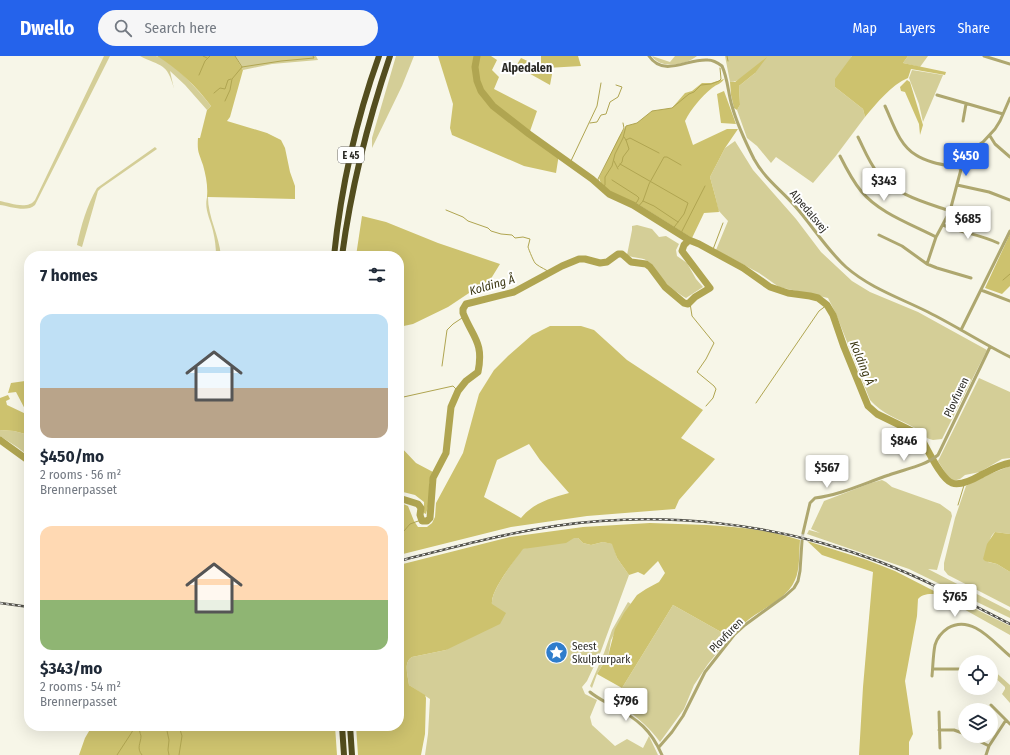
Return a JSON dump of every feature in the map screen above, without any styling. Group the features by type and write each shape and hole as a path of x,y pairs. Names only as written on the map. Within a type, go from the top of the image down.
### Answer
{"highway":[{"name":"E 45","path":"335,251 343,194 352,150 363,106 379,56"},
{"name":"E 45","path":"343,251 348,214 359,163 370,120 390,56"},
{"path":"342,731 344,755"},
{"path":"350,731 352,755"}],"street":[{"name":"Alpedalsvej","path":"649,56 654,62 668,67 701,60 708,60 722,66 736,118 749,148 761,170 792,203 835,256 847,268 873,286 927,311 1010,357"},
{"path":"984,56 1010,64"},
{"path":"937,95 1004,114"},
{"path":"927,264 936,237 950,212 960,168 966,154 990,136 1004,114 1010,98"},
{"path":"962,121 966,104"},
{"path":"885,106 900,138 916,155 960,168"},
{"path":"1005,109 1010,110"},
{"path":"990,136 995,144 1010,157"},
{"path":"858,137 876,172 890,185 912,198 950,212"},
{"path":"840,156 852,179 862,192 874,203 883,210 936,237"},
{"path":"957,185 989,192 1010,200"},
{"path":"943,225 985,237 998,243"},
{"path":"961,330 1010,231"},
{"path":"879,235 902,246 927,264 971,278"},
{"path":"981,290 1010,301"},
{"name":"Plovfuren","path":"803,533 810,503 815,498 828,496 936,457 940,452 990,347"},
{"name":"Plovfuren","path":"659,747 683,716 699,681 705,672 734,636 745,625 794,588 798,582 800,570 802,540"},
{"path":"932,676 934,648 938,638 945,630 960,624 970,625 980,630 1010,656"},
{"path":"933,669 958,669"},
{"path":"590,692 644,726 653,736 662,755"},
{"path":"939,712 940,748"},
{"path":"998,712 1010,724"},
{"path":"986,755 989,746 1006,720"},
{"path":"939,730 958,731"},
{"path":"983,743 989,746"}],"shaded area":[{"path":"104,56 110,56 35,205 27,209 23,209 0,205 0,201 28,205 35,200"},
{"path":"140,56 156,56 170,63 194,86 211,106 207,110 185,85 170,71 174,89 169,74 162,66"},
{"path":"157,56 235,56 243,70 230,117 227,121 267,133 281,140 285,148 290,172 295,186 295,199 207,197 206,177 199,152 198,138 200,138 207,110 211,106 186,78"},
{"path":"235,56 316,56 318,60 272,64 243,70"},
{"path":"396,56 414,56 402,86 372,148 372,138"},
{"path":"438,56 491,56 497,60 492,70 499,77 494,89 537,111 529,134 559,154 556,173 524,166 452,135 450,128 453,104"},
{"path":"541,56 578,56 581,66 547,68 541,65"},
{"path":"652,56 670,62 675,56 697,56 687,62 667,65 656,60"},
{"path":"725,56 852,56 835,87 863,109 865,117 813,183 776,157 771,163 757,146 747,138 737,110 740,105 739,86 755,73 737,81 730,82"},
{"path":"852,56 908,56 903,63 946,72 945,75 911,69 908,78 890,90 879,100 865,117 863,109 835,87 835,79"},
{"path":"908,56 928,56 920,67 903,63"},
{"path":"767,57 755,73 739,86 740,105 737,110 734,108 730,82 735,82"},
{"path":"521,58 545,69 553,69 550,85 516,66"},
{"path":"912,70 943,75 923,122 919,104 909,78"},
{"path":"724,79 700,99 685,121 693,145 727,129 738,129 725,148 710,177 719,212 704,213 692,238 636,203 604,189 599,178 626,126 637,123 652,111 672,108 685,93 692,91 702,83 711,83"},
{"path":"907,80 910,82 923,125 920,135 919,124 905,92 901,91 900,87"},
{"path":"724,91 736,124 721,123 717,94"},
{"path":"735,141 753,170 796,219 821,252 852,281 870,292 918,312 987,350 942,439 933,440 928,438 915,428 885,413 870,400 836,314 828,298 779,287 759,273 716,250 728,221 718,210 710,177 725,148"},
{"path":"155,147 157,149 98,191 82,247 77,245 80,230 90,201 97,188"},
{"path":"208,194 209,210 220,251 216,251 214,234 206,204"},
{"path":"362,216 386,222 438,243 500,264 484,290 469,293 448,307 413,324 404,326 404,251 357,251"},
{"path":"637,225 652,229 659,237 666,236 679,244 676,250 677,256 687,263 696,279 703,287 686,298 668,285 647,261 627,255 632,226"},
{"path":"1010,234 1010,286 1002,294 985,288"},
{"path":"550,326 581,326 594,330 627,360 703,410 681,438 715,459 679,500 675,509 587,516 511,527 404,554 404,504 408,506 418,527 427,527 432,523 435,517 436,503 463,453 479,394 494,370 532,335","holes":["529,444 540,460 569,493 549,499 531,508 521,518 484,497 497,460"]},
{"path":"979,378 1010,392 1010,458 1002,459 980,472 965,475 960,479 953,481 948,477 938,461"},
{"path":"24,381 24,407 16,392 8,393 11,383"},
{"path":"8,395 10,399 6,401 7,405 24,413 24,434 0,430 0,398"},
{"path":"0,430 24,434 24,452 17,447 0,436"},
{"path":"404,450 416,463 433,472 429,484 429,503 426,514 424,513 424,502 415,495 404,492"},
{"path":"1010,466 1010,534 995,532 992,535 988,546 988,562 997,564 1010,572 1010,607 948,575 944,570 944,563 955,518 966,486 980,478"},
{"path":"882,480 892,487 940,504 951,512 952,516 937,570 928,569 1010,611 1010,618 909,569 807,534 809,530 820,533 811,529 824,501"},
{"path":"650,523 706,525 744,528 782,535 800,540 797,576 791,587 781,598 748,620 730,637 673,605 622,688 597,674 608,656 615,629 624,613 637,595 659,582 665,573 658,561 644,575 638,572 629,575 617,558 612,544 603,542 591,545 583,543 578,538 574,538 566,543 523,549 504,576 492,598 492,604 506,613 500,624 446,650 412,657 409,659 407,670 409,685 425,695 426,698 425,734 421,755 358,755 356,731 404,731 404,564 510,537 583,527"},
{"path":"995,532 1010,534 1010,572 997,564 985,561 983,559 987,544"},
{"path":"578,538 583,543 591,545 603,542 613,544 617,558 629,575 601,651 587,681 582,687 585,694 597,700 590,717 592,725 615,746 627,739 643,748 649,736 658,755 425,755 430,699 409,685 407,666 409,659 412,657 446,650 492,604 492,598 495,591 522,549"},
{"path":"807,541 867,560 895,571 934,591 934,594 925,595 918,599 917,616 905,681 913,734 909,742 909,755 859,755 873,572 822,555"},
{"path":"934,591 943,593 1010,626 1010,635 944,598 934,594"},
{"path":"628,602 631,604 611,640 608,656 597,674 592,688 590,686 612,630"},
{"path":"673,605 730,637 708,664 694,685 684,709 660,742 644,724 624,708 628,701 629,692 622,688"},
{"path":"998,674 1010,685 1010,703 1002,694 1005,687 998,680"},
{"path":"89,731 335,731 337,755 79,755"}],"waterway":[{"path":"203,56 207,58"},
{"path":"199,75 205,61 210,56"},
{"path":"235,56 242,67"},
{"path":"225,101 230,90 232,79 242,67 314,58 313,56"},
{"name":"Kolding Å","path":"477,56 475,67 477,81 481,91 493,106 592,179 609,194 633,205 689,240 743,268 770,287 788,293 818,298 827,305 833,315 844,347 868,406 877,414 916,433 921,438 943,476 948,480 955,484 963,483 999,466 1010,463"},
{"path":"727,56 728,61"},
{"path":"602,189 605,185 605,177 612,166 626,126 637,123 652,111 672,108 701,85 719,81 721,79 720,68"},
{"path":"214,93 220,88 225,89 228,80 231,79"},
{"path":"570,163 597,106 601,83"},
{"path":"590,123 597,122 601,115 606,114 610,102 618,97 622,87 616,85"},
{"path":"598,184 598,179 624,128 623,123"},
{"path":"618,167 629,149 624,137"},
{"path":"626,140 630,138 659,153"},
{"path":"637,208 643,201 649,184 664,157 667,157 681,165"},
{"path":"614,161 618,169"},
{"path":"620,164 688,203 684,214 672,230"},
{"path":"612,180 639,198 633,205"},
{"path":"680,235 705,186"},
{"path":"643,201 654,206 678,222"},
{"path":"446,210 463,217 468,221 488,228 491,231 512,235 515,238 523,237 530,239 528,247 535,263 550,273"},
{"path":"712,252 723,223"},
{"name":"Kolding Å","path":"404,500 418,504 421,508 420,515 422,521 427,521 430,518 433,478 446,453 451,407 458,391 466,381 478,372 480,354 479,347 463,313 463,309 466,304 514,292 562,266 579,259 600,263 607,262 618,254 622,254 631,262 646,264 665,287 684,303 688,304 695,297 710,288 682,251 684,245 689,240"},
{"path":"1003,280 1010,274"},
{"path":"690,303 692,316 714,343 697,372 716,389 713,398 706,406"},
{"path":"756,403 819,311 827,305"},
{"path":"442,366 447,330 465,316"},
{"path":"404,397 453,386 458,391"},
{"name":"Kolding Å","path":"0,440 24,457"},
{"path":"958,505 965,482"},
{"path":"404,531 410,524 421,520"},
{"path":"117,755 132,731"},
{"path":"140,731 141,736 139,750 142,755"},
{"path":"167,731 169,740 169,755"},
{"path":"179,755 182,736 180,731"}],"tunnel":[{"path":"802,541 803,533"}],"railway":[{"path":"404,560 457,546 535,529 596,521 637,519 720,523 761,529 801,538 880,562 930,583 1010,624"},
{"path":"0,603 24,606"}],"place":[{"name":"Seest Skulpturpark","path":"556,652"}],"district":[{"name":"Alpedalen","path":"527,68"}]}
